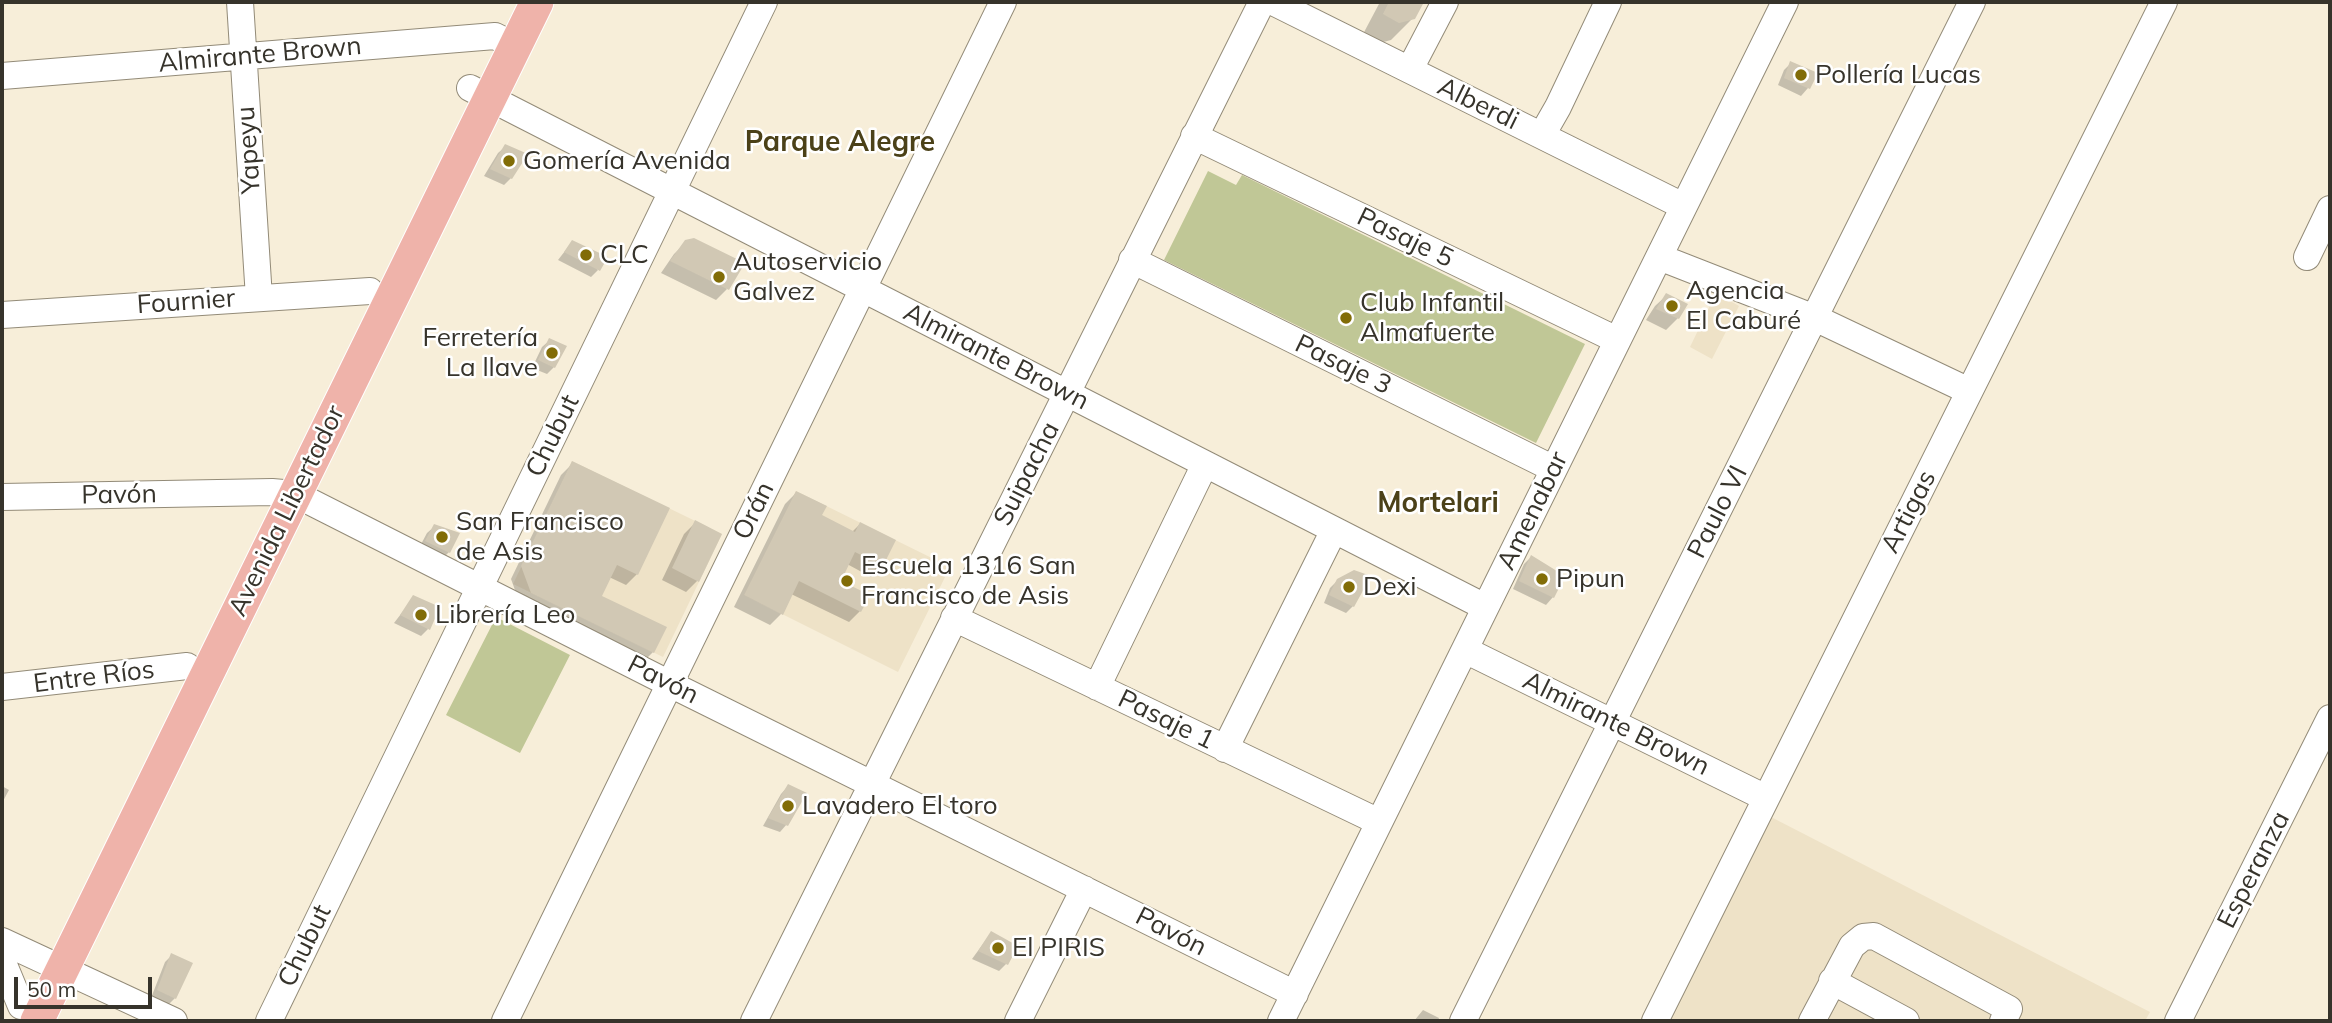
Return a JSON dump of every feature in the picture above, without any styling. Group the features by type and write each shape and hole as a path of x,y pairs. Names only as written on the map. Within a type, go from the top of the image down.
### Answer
{"main road":[{"name":"Avenida Libertador","path":"505,41 512,2"},
{"name":"Avenida Libertador","path":"24,1016 52,966 505,41 537,2"},
{"name":"Avenida Libertador","path":"52,966 187,666 284,493 370,291 480,93"}],"street":[{"name":"Yapeyu","path":"240,2 259,298"},
{"name":"Chubut","path":"269,1021 764,2"},
{"name":"Orán","path":"505,1021 1003,2"},
{"name":"Suipacha","path":"754,1021 1262,2"},
{"name":"Alberdi","path":"1273,2 1683,206"},
{"path":"1410,69 1445,2"},
{"path":"1542,135 1608,2"},
{"name":"Amenabar","path":"1281,1021 1785,2"},
{"name":"Paulo VI","path":"1463,1021 1972,2"},
{"name":"Artigas","path":"1655,1021 2164,2"},
{"name":"Almirante Brown","path":"2,76 243,57 505,41"},
{"name":"Almirante Brown","path":"480,93 1485,607"},
{"name":"Pasaje 5","path":"1194,136 1617,340"},
{"path":"2307,257 2330,209"},
{"path":"1659,257 1815,318 1969,391"},
{"name":"Pasaje 3","path":"1132,260 1553,469"},
{"name":"Fournier","path":"2,315 370,291"},
{"path":"1097,687 1205,464"},
{"name":"Pavón","path":"2,497 284,493 480,587 1295,994"},
{"path":"1225,749 1334,530"},
{"name":"Pasaje 1","path":"954,618 1379,822"},
{"name":"Almirante Brown","path":"1465,650 1766,798"},
{"name":"Entre Ríos","path":"2,687 187,666"},
{"name":"Esperanza","path":"2178,1021 2330,718"},
{"path":"1018,1021 1084,889"},
{"path":"1812,1021 1852,946 1863,937 1874,936 2009,1009 2003,1021"},
{"path":"2,941 174,1021"},
{"path":"2,960 24,1016"},
{"path":"1832,981 1906,1021"}],"shaded area":[{"path":"1716,293 1739,306 1712,359 1690,347"},
{"path":"572,461 722,534 663,657 513,584"},
{"name":"Escuela 1316 San Francisco de Asis","path":"796,491 950,567 898,672 744,595"},
{"path":"1771,817 2150,1012 2145,1021 1669,1021"}],"green space":[{"path":"1208,171 1236,185 1242,175 1585,344 1536,443 1164,260"},
{"path":"496,617 570,655 520,753 446,715"}],"building":[{"path":"1389,2 1424,2 1415,19 1399,23 1383,14"},
{"name":"Pollería Lucas","path":"1790,61 1818,73 1810,89 1784,78"},
{"name":"Gomería Avenida","path":"505,144 528,154 512,179 490,169"},
{"name":"Autoservicio Galvez","path":"694,238 745,263 729,290 670,261 685,240"},
{"name":"CLC","path":"572,240 608,257 600,271 564,252"},
{"name":"Agencia El Caburé","path":"1666,293 1688,304 1679,319 1656,309"},
{"name":"Ferretería La llave","path":"549,338 567,346 555,368 538,360"},
{"path":"572,461 670,508 638,575 617,565 602,596 667,627 654,653 531,593 521,566"},
{"path":"796,491 827,506 822,515 855,532 860,522 896,540 883,566 855,552 841,581 870,595 861,612 799,581 783,615 744,595"},
{"path":"695,520 722,534 699,582 672,568"},
{"name":"San Francisco de Asis","path":"434,524 460,533 450,553 425,541"},
{"name":"Pipun","path":"1531,555 1565,576 1554,598 1519,581"},
{"name":"Dexi","path":"1354,570 1371,576 1354,607 1329,595 1337,579"},
{"path":"413,595 440,607 430,630 400,615"},
{"name":"Lavadero El toro","path":"788,784 807,793 788,826 768,818"},
{"name":"El PIRIS","path":"991,931 1018,946 1008,965 978,951"},
{"path":"171,953 193,963 176,999 157,990"}],"place":[{"name":"Pollería Lucas","path":"1801,75"},
{"name":"Gomería Avenida","path":"509,161"},
{"name":"CLC","path":"586,255"},
{"name":"Autoservicio Galvez","path":"719,277"},
{"name":"Agencia El Caburé","path":"1672,306"},
{"name":"Club Infantil Almafuerte","path":"1346,318"},
{"name":"Ferretería La llave","path":"552,353"},
{"name":"San Francisco de Asis","path":"442,537"},
{"name":"Pipun","path":"1542,579"},
{"name":"Escuela 1316 San Francisco de Asis","path":"847,581"},
{"name":"Dexi","path":"1349,587"},
{"name":"Librería Leo","path":"421,615"},
{"name":"Lavadero El toro","path":"788,806"},
{"name":"El PIRIS","path":"998,948"}],"district":[{"name":"Parque Alegre","path":"840,143"},
{"name":"Mortelari","path":"1438,504"}]}
